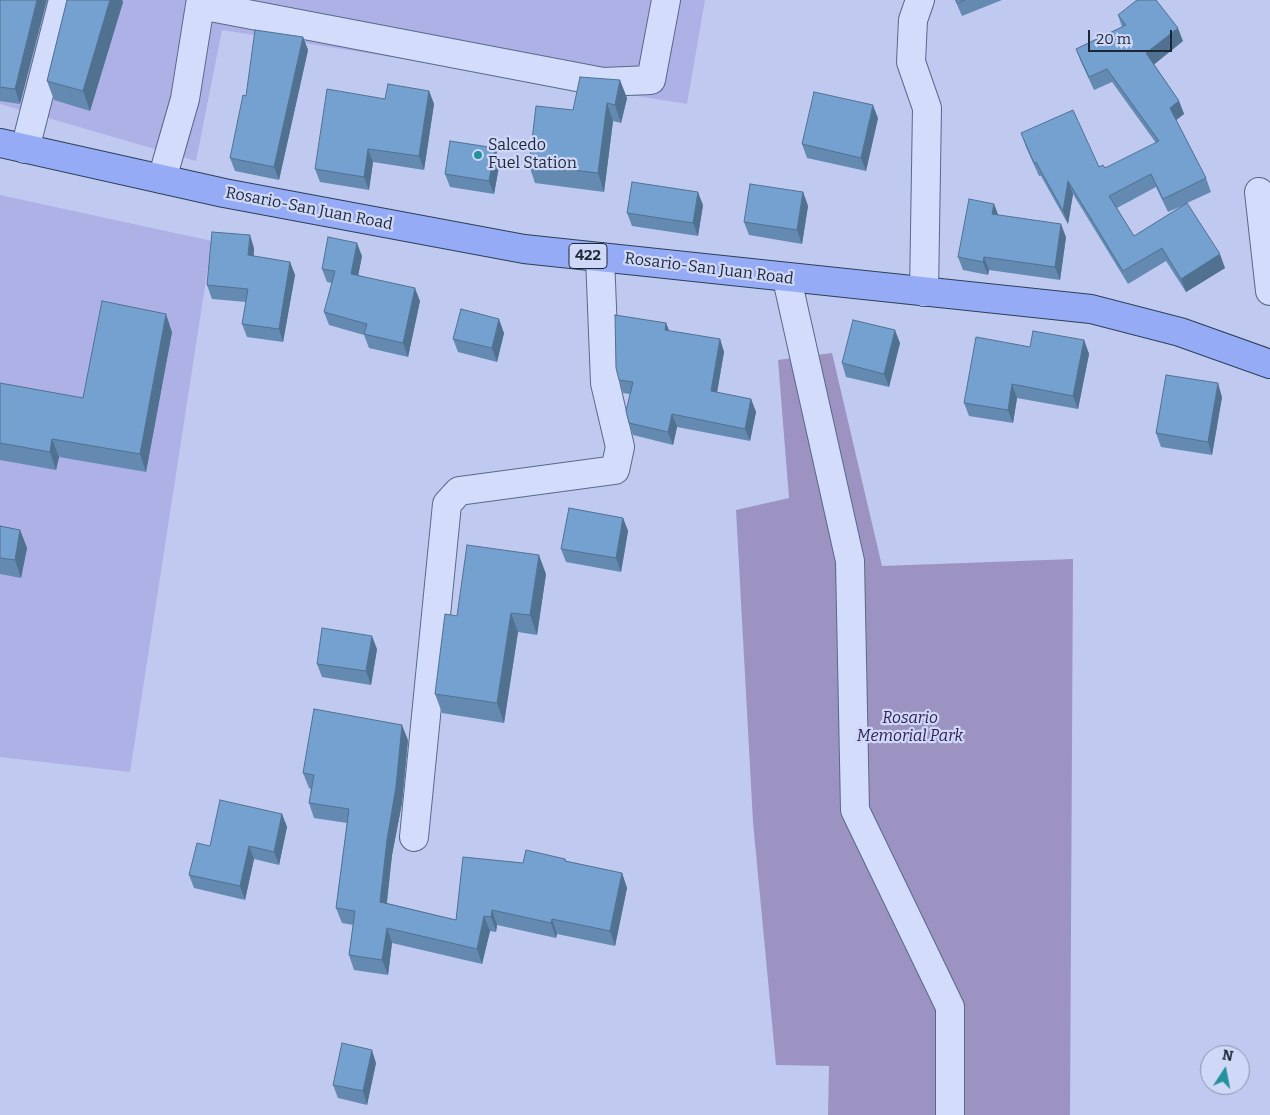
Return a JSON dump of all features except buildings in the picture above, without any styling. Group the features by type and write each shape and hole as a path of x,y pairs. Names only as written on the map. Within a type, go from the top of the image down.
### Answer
{"main road":[{"name":"Rosario-San Juan Road","path":"13,146 382,224 514,247 787,279 1091,309 1180,332 1270,364"}],"street":[{"path":"13,146 63,0"},
{"path":"162,179 185,99 200,5 603,82 651,80 666,0"},
{"path":"920,0 913,20 911,62 927,108 924,292"},
{"path":"1259,192 1270,291"},
{"path":"414,837 447,504 459,491 615,470 620,447 605,383 600,257"},
{"path":"787,279 850,561 855,810 950,1007 950,1115"}],"shaded area":[{"path":"0,0 705,0 687,104 222,30 196,161 0,104"},
{"path":"0,195 212,241 130,772 0,757"}],"green space":[{"name":"Rosario Memorial Park","path":"832,353 882,566 1073,559 1070,1115 828,1115 829,1066 776,1065 753,822 736,510 789,498 778,360"}],"place":[{"name":"Salcedo Fuel Station","path":"478,155"}]}
